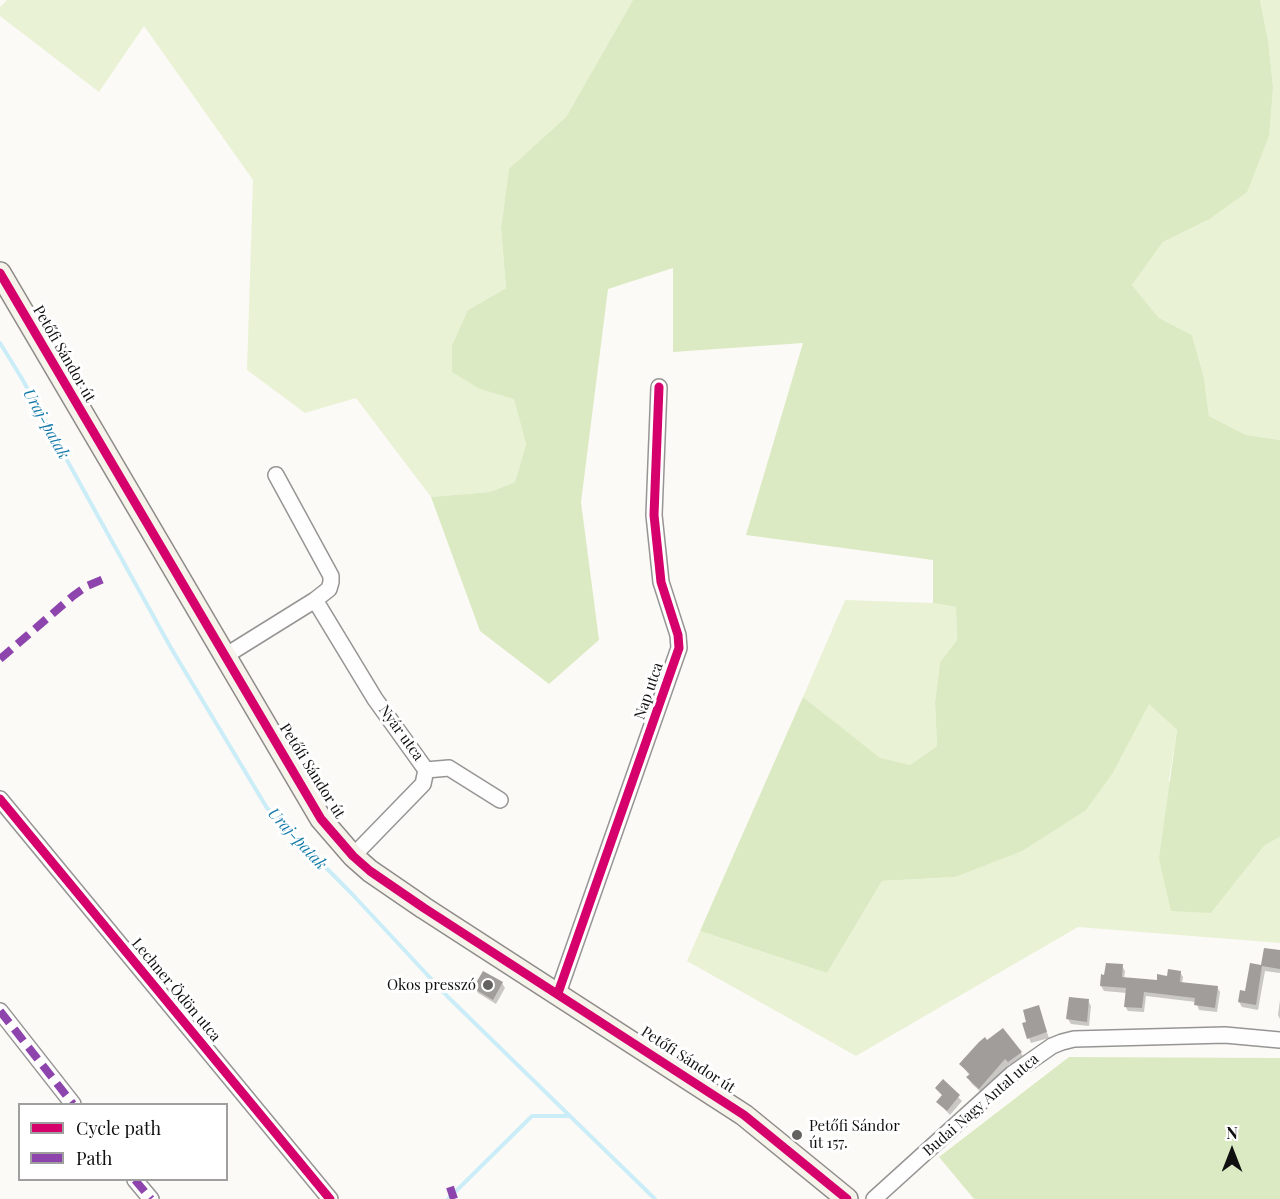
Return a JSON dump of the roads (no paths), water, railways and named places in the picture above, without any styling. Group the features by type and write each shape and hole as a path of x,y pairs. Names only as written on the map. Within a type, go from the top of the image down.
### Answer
{"street":[{"name":"Petőfi Sándor út","path":"0,273 321,819 353,856 370,871 424,908 744,1115 847,1199"},
{"name":"Nap utca","path":"558,993 679,648 678,635 662,582 654,515 658,387"},
{"path":"225,656 329,589 331,576 276,475"},
{"name":"Nyár utca","path":"315,600 375,699 426,770 423,784 353,856"},
{"path":"426,770 449,768 500,800"},
{"name":"Lechner Ödön utca","path":"0,799 330,1199"},
{"path":"0,1011 72,1103"},
{"name":"Budai Nagy Antal utca","path":"874,1199 1012,1074 1052,1046 1062,1042 1074,1039 1225,1035 1280,1040"},
{"path":"137,1181 151,1199"}],"waterway":[{"name":"Uraj-patak","path":"0,343 171,648 267,808 353,895 448,997 655,1199"},
{"path":"448,1199 532,1116 569,1116"}],"place":[{"name":"Okos presszó","path":"488,985"},
{"name":"Petőfi Sándor út 157.","path":"797,1135"}]}
